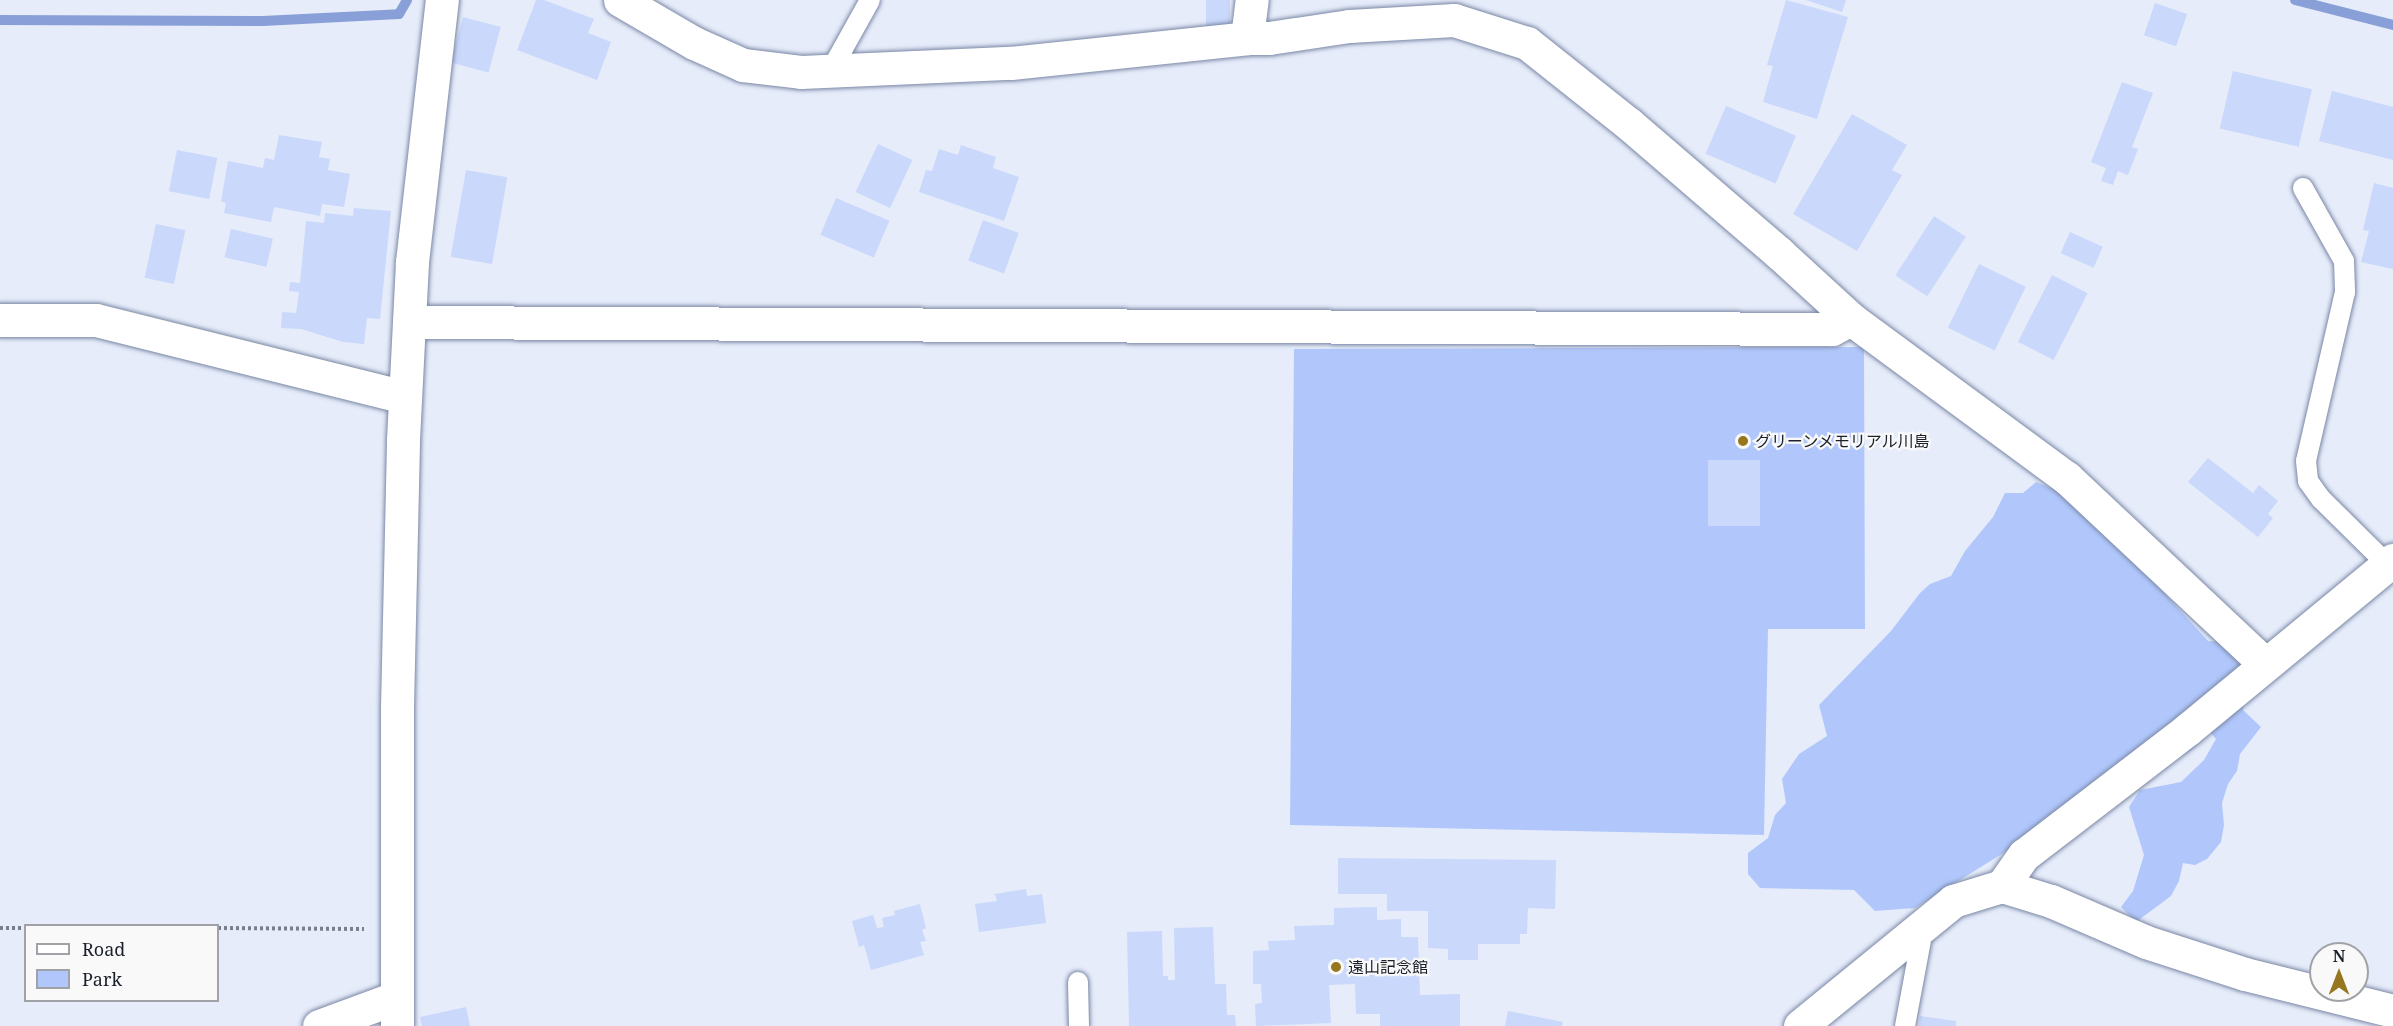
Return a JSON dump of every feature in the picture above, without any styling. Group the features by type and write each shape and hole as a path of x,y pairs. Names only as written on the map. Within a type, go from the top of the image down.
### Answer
{"street":[{"path":"319,1026 396,1012 397,707 405,397 412,261 442,0"},
{"path":"620,0 694,43 743,65 801,72 1011,63 1247,38 1269,38 1349,26 1454,20 1527,43 1647,139 1779,253 1851,319 2067,478 2265,664"},
{"path":"1247,38 1252,0"},
{"path":"409,322 1832,329 1851,319"},
{"path":"0,320 96,320 405,397"},
{"path":"2002,886 2024,855 2188,729 2390,562"},
{"path":"1800,1026 1953,901 2002,886 2051,901 2146,942 2245,974 2393,1011"}],"lane":[{"path":"830,72 870,0"},
{"path":"2303,188 2344,261 2345,292 2306,461 2308,481 2321,499 2390,562"},
{"path":"1905,1026 1924,924"},
{"path":"1078,982 1078,1026"}],"path":[{"path":"0,928 24,928"},
{"path":"219,928 395,929"}],"green space":[{"path":"1864,347 1865,629 1768,629 1764,835 1290,825 1294,349"},
{"path":"2036,482 2063,493 2145,572 2208,641 2226,642 2243,659 2245,700 2243,710 2261,727 2240,754 2237,771 2228,784 2222,803 2224,825 2221,842 2207,859 2195,865 2183,863 2179,881 2171,896 2136,922 2121,907 2133,891 2144,855 2129,807 2140,790 2181,782 2204,760 2216,739 2210,732 2193,749 2163,768 2013,847 1915,908 1875,911 1854,890 1760,888 1748,874 1748,853 1768,838 1775,815 1786,803 1782,779 1799,754 1827,736 1819,705 1891,631 1920,593 1930,584 1951,576 1965,551 1993,517 2005,493 2023,493"}],"building":[{"path":"536,0 544,0 594,19 588,33 611,42 597,80 517,50"},
{"path":"1206,0 1230,0 1230,27 1206,27"},
{"path":"1786,0 1848,17 1817,119 1763,102 1773,66 1767,65"},
{"path":"1806,0 1846,0 1842,12"},
{"path":"2155,3 2187,14 2176,46 2144,35"},
{"path":"463,17 501,27 489,72 451,62"},
{"path":"2233,71 2312,89 2299,147 2220,128"},
{"path":"2122,82 2153,93 2132,147 2138,149 2128,175 2118,171 2113,185 2101,181 2106,168 2091,162"},
{"path":"2332,91 2393,107 2393,160 2319,141"},
{"path":"1726,106 1796,136 1776,184 1706,154"},
{"path":"1852,114 1907,145 1892,170 1902,175 1857,251 1793,214"},
{"path":"279,135 322,142 319,157 330,159 328,170 350,174 344,207 322,204 320,216 274,207 271,222 224,213 226,203 221,201 228,161 263,168 265,158 274,160"},
{"path":"878,144 912,160 890,208 856,192"},
{"path":"961,145 996,157 993,168 1019,177 1004,221 919,192 926,170 932,171 939,149 958,155"},
{"path":"177,150 217,158 209,199 169,191"},
{"path":"466,170 507,177 492,264 451,257"},
{"path":"2374,183 2393,188 2393,269 2361,262 2369,231 2363,230"},
{"path":"836,198 889,221 874,257 820,235"},
{"path":"354,208 391,211 380,319 367,318 364,344 343,342 301,329 281,328 282,312 296,313 299,292 289,291 290,282 300,283 306,221 324,223 325,213 353,216"},
{"path":"1934,216 1966,237 1927,296 1895,276"},
{"path":"983,220 1019,233 1004,273 968,260"},
{"path":"156,224 185,230 174,284 145,278"},
{"path":"231,229 273,239 266,267 224,257"},
{"path":"2070,232 2103,247 2094,268 2061,253"},
{"path":"1979,264 2026,287 1995,351 1948,328"},
{"path":"2052,275 2088,293 2054,360 2018,342"},
{"path":"2208,458 2253,493 2259,485 2278,501 2268,514 2273,518 2258,537 2188,482"},
{"path":"1708,460 1760,460 1760,526 1708,526"},
{"path":"1338,858 1556,860 1555,909 1528,908 1527,934 1520,934 1520,944 1478,944 1478,960 1448,960 1448,949 1428,948 1428,911 1387,911 1387,894 1338,894"},
{"path":"1026,889 1027,896 1042,894 1046,923 979,932 975,904 997,901 995,894"},
{"path":"920,904 926,928 922,930 926,941 920,942 924,955 871,970 864,945 859,947 852,921 873,915 877,928 884,927 882,918 895,915 894,911"},
{"name":"遠山記念館","path":"1377,907 1377,920 1401,919 1401,937 1418,937 1420,995 1460,994 1460,1026 1380,1026 1380,1014 1356,1014 1355,984 1329,985 1331,1023 1256,1026 1255,1004 1262,1003 1261,984 1253,984 1253,951 1269,950 1268,941 1295,940 1294,926 1334,925 1334,908"},
{"path":"1213,927 1215,984 1226,984 1227,1015 1235,1015 1236,1026 1129,1026 1127,932 1162,931 1163,976 1168,976 1168,980 1175,980 1174,928"},
{"path":"466,1007 470,1026 422,1026 420,1017"},
{"path":"1508,1011 1563,1022 1562,1026 1505,1026"},
{"path":"1920,1016 1956,1021 1956,1026 1919,1026"}],"waterway":[{"path":"0,20 263,21 399,14 407,0"},
{"path":"2295,0 2393,25"}],"place":[{"name":"グリーンメモリアル川島","path":"1743,441"},
{"name":"遠山記念館","path":"1336,967"}]}
